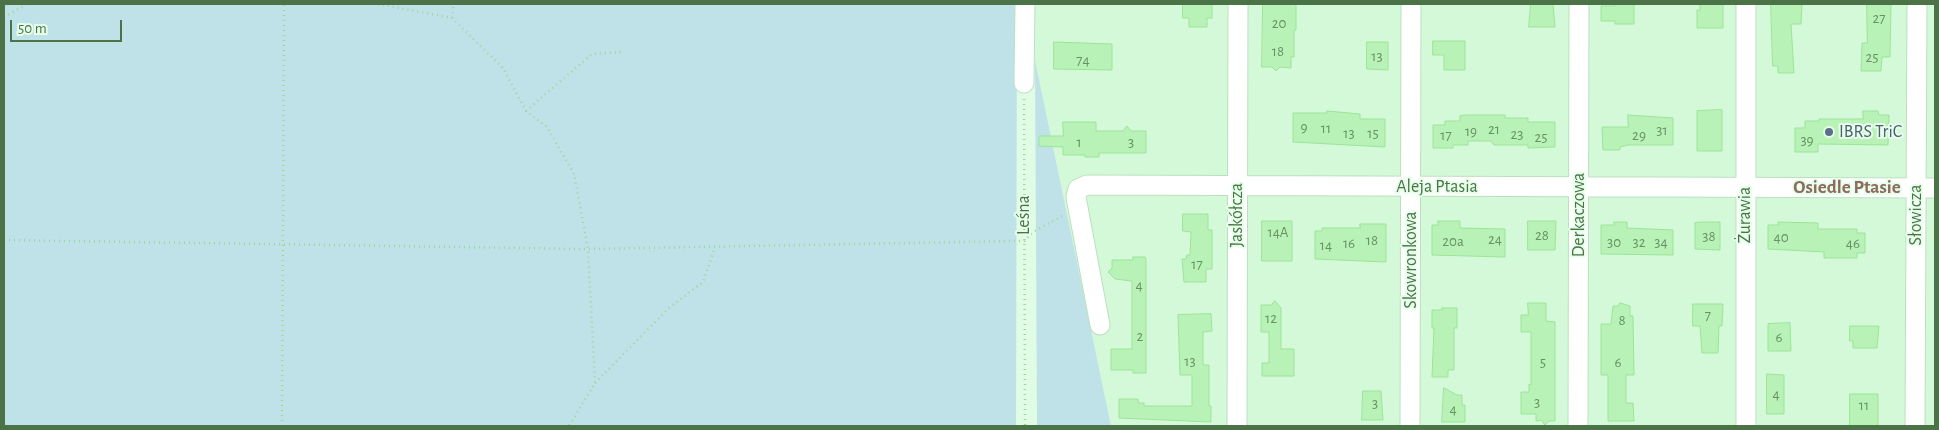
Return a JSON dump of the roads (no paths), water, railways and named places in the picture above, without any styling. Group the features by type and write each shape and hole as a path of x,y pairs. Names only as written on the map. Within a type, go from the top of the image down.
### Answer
{"street":[{"path":"1024,83 1025,4"},
{"name":"Jaskółcza","path":"1237,426 1238,4"},
{"name":"Skowronkowa","path":"1410,426 1411,4"},
{"name":"Derkaczowa","path":"1578,426 1579,4"},
{"name":"Żurawia","path":"1746,4 1746,426"},
{"name":"Słowicza","path":"1915,426 1917,4"},
{"name":"Aleja Ptasia","path":"1100,325 1076,192 1087,185 1935,188"}],"place":[{"name":"IBRS TriC","path":"1829,132"}],"district":[{"name":"Osiedle Ptasie","path":"1847,187"}]}
